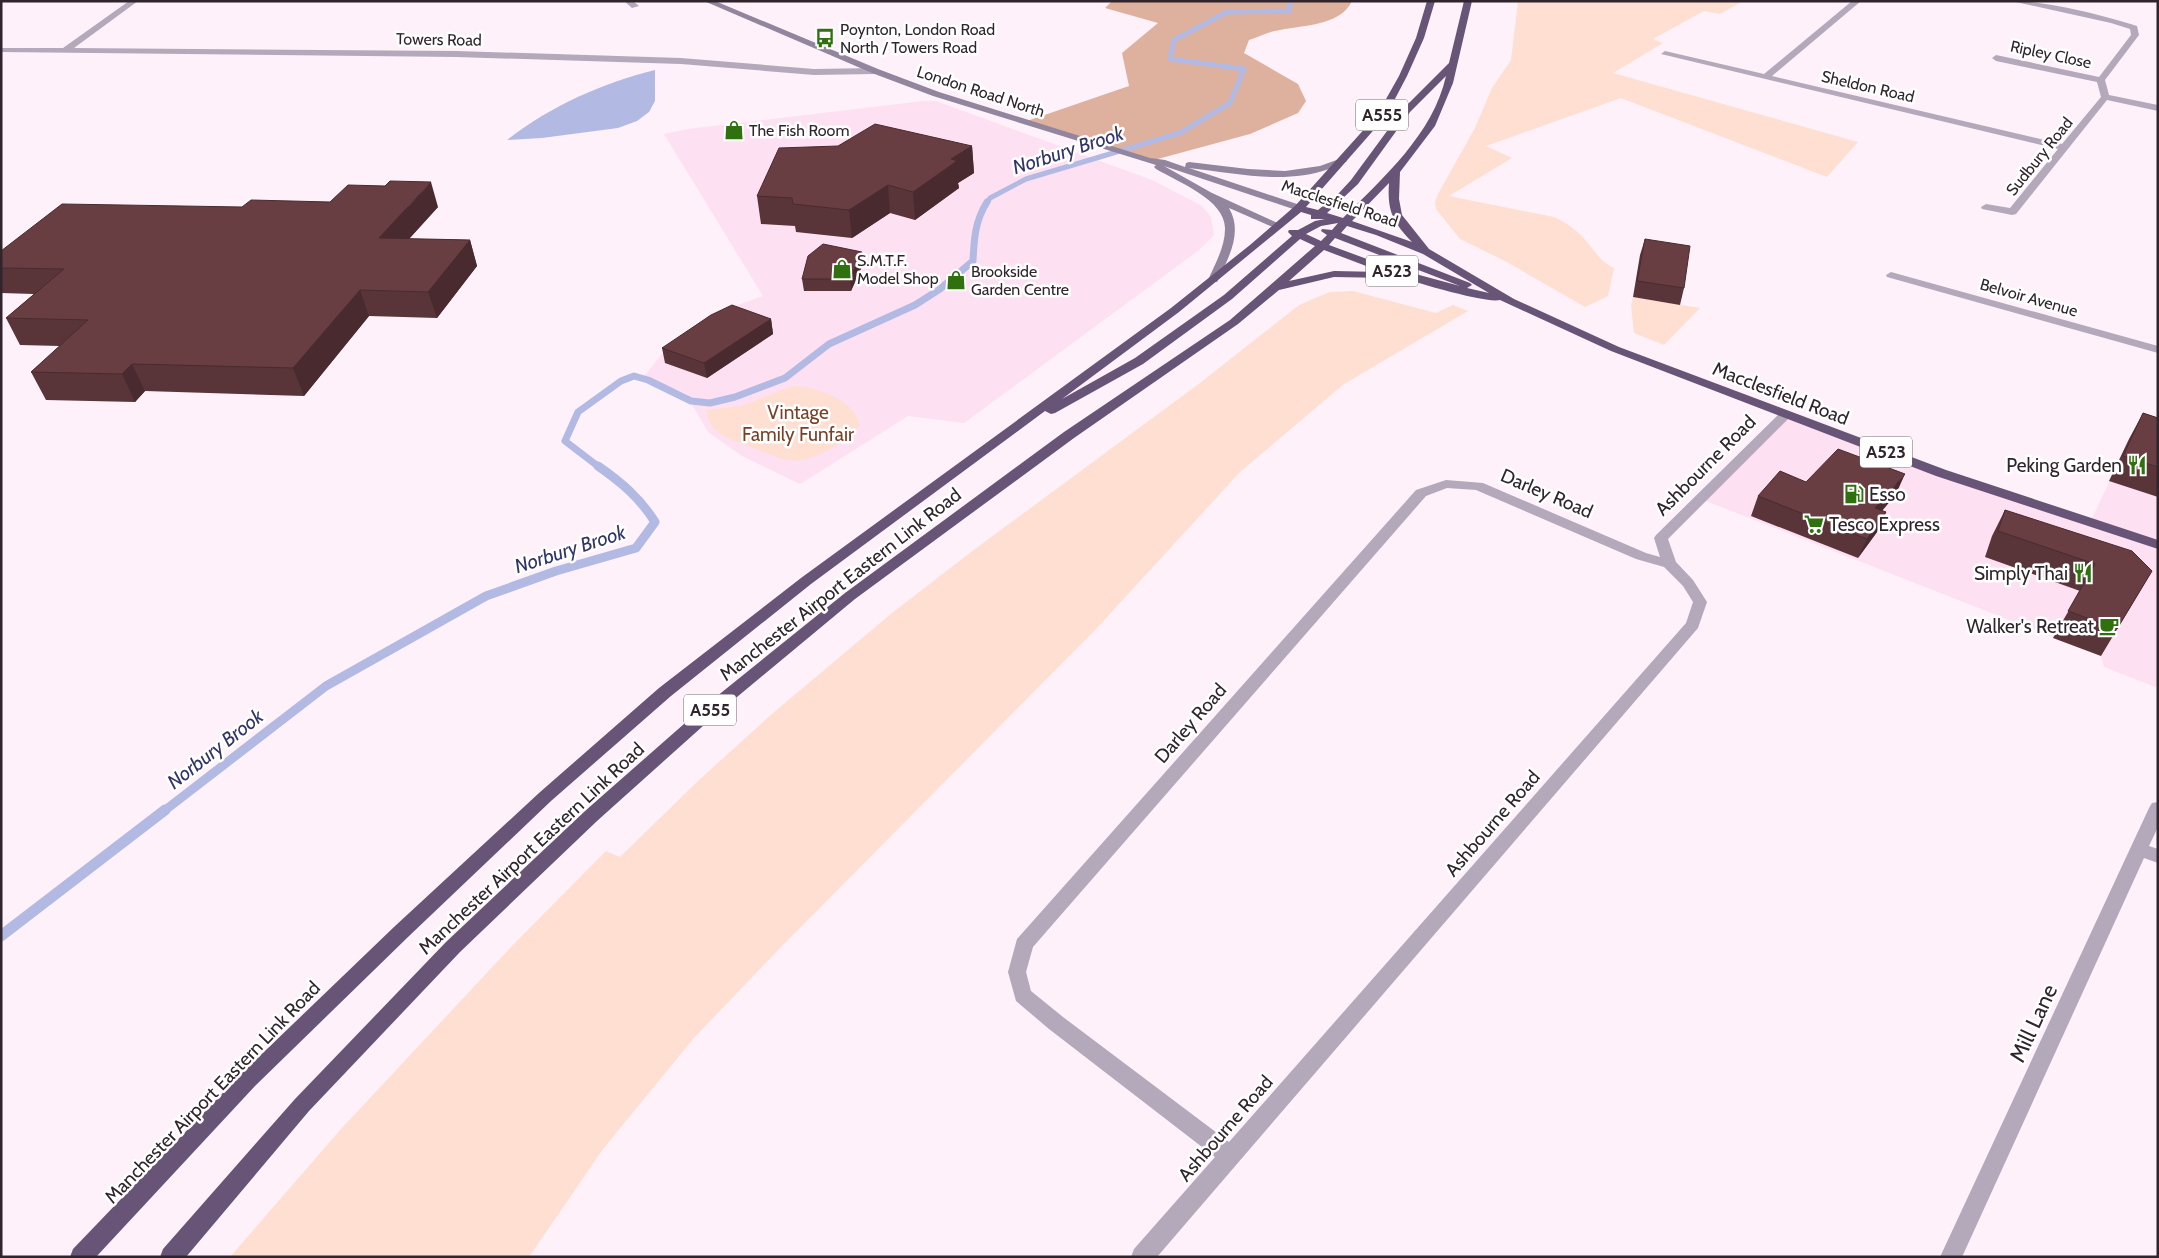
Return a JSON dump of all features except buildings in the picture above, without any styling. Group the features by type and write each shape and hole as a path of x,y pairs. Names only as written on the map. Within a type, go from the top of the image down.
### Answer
{"highway":[{"name":"A555","path":"1213,280 1299,208 1381,116 1403,76 1420,38 1431,1"},
{"name":"A555","path":"1322,246 1394,172 1430,126 1450,83 1468,1"},
{"path":"991,444 1139,361 1228,297 1299,235 1309,223 1336,202 1354,182 1408,110 1454,63"},
{"path":"1394,172 1392,198 1396,216 1399,222 1427,252"},
{"path":"1299,208 1299,215 1309,223 1460,282 1485,296"},
{"name":"Macclesfield Road","path":"1299,208 1346,222 1427,252 1510,301 1614,348 1970,483 2158,545"},
{"path":"1279,226 1328,221 1346,222"},
{"name":"Macclesfield Road","path":"1279,226 1322,246 1412,277 1448,288 1510,301"},
{"name":"Manchester Airport Eastern Link Road","path":"171,1257 302,1105 453,947 592,816 707,713 850,596 1070,435 1234,322 1322,246"},
{"path":"1275,288 1334,274 1412,277"},
{"name":"Manchester Airport Eastern Link Road","path":"81,1257 248,1080 400,932 545,796 665,692 806,581 1213,280"}],"main road":[{"name":"London Road North","path":"708,1 875,71 936,94 1136,157"},
{"name":"Macclesfield Road","path":"1136,157 1165,163 1299,208"},
{"path":"1165,163 1273,175 1305,172 1342,160"},
{"name":"Macclesfield Road","path":"1149,161 1208,195 1279,226"},
{"path":"1208,195 1223,205 1229,215 1231,233 1213,280"}],"street":[{"path":"66,50 134,1"},
{"path":"1766,77 1857,1"},
{"path":"2015,1 2113,21 2134,28 2136,35 2101,80 2105,97 2158,108"},
{"name":"Towers Road","path":"1,50 456,54 682,61 814,72 875,71"},
{"name":"Sheldon Road","path":"1665,54 2064,147"},
{"name":"Ripley Close","path":"1996,58 2101,80"},
{"name":"Sudbury Road","path":"1986,207 2012,212 2105,97"},
{"name":"Belvoir Avenue","path":"1891,275 2158,350"},
{"name":"Ashbourne Road","path":"1142,1257 1693,625 1700,602 1688,583 1669,564 1661,538 1785,414"},
{"name":"Darley Road","path":"1229,1155 1056,1023 1023,995 1017,972 1024,944 1421,493 1446,484 1478,486 1641,556 1669,564"},
{"name":"Mill Lane","path":"1951,1257 2149,852 2158,808"}],"shaded area":[{"path":"1112,1 1352,1 1346,10 1329,20 1318,24 1275,31 1249,40 1244,53 1298,84 1306,101 1298,113 1250,134 1154,160 1027,121 1129,86 1122,53 1158,23 1105,8"},
{"name":"Brookside Garden Centre","path":"936,101 1152,180 1202,206 1211,217 1214,235 1199,250 964,423 908,416 800,484 742,456 708,432 686,394 644,376 662,354 709,315 763,296 664,134 688,129"},
{"path":"1785,415 2090,523 2129,439 2158,435 2158,688 2104,667 2101,656 1701,499"}],"green space":[{"path":"1518,1 1743,1 1720,14 1704,11 1653,39 1663,43 1613,73 1858,142 1827,177 1621,98 1486,146 1512,158 1449,196 1554,217 1575,230 1601,259 1614,268 1608,296 1585,307 1505,261 1460,239 1436,209 1435,202 1438,194 1475,128 1492,88 1511,60"},
{"path":"1353,291 1436,313 1453,305 1468,311 1344,384 1240,472 1096,629 781,947 693,1039 603,1149 529,1257 230,1257 341,1129 511,947 606,851 620,857 699,780 773,713 892,613 971,552 1200,383 1299,305 1330,292"},
{"path":"1633,297 1700,308 1664,345 1634,333 1631,305"},
{"name":"Vintage Family Funfair","path":"793,386 817,390 841,400 854,412 860,425 846,439 827,451 807,459 787,460 724,436 715,429 708,418 706,410 741,406"}],"water":[{"path":"655,70 655,101 649,112 637,121 618,128 542,138 507,140 559,106 578,97 635,75"}],"waterway":[{"name":"Norbury Brook","path":"987,203 990,198 1026,179 1180,133 1230,103 1244,69 1170,59 1174,40 1227,12 1289,11 1290,1"},
{"name":"Norbury Brook","path":"599,467 565,441 578,412 621,381 634,376 648,380 691,401 710,403 735,397 785,378 829,344 915,305 940,289 973,261 978,223 987,202"},
{"name":"Norbury Brook","path":"164,811 326,686 486,596 556,571 636,548 655,522 630,491 598,466"},
{"name":"Norbury Brook","path":"1,936 165,810"}],"place":[{"name":"Poynton, London Road North / Towers Road","path":"825,38"},
{"name":"The Fish Room","path":"734,130"},
{"name":"S.M.T.F. Model Shop","path":"842,269"},
{"name":"Brookside Garden Centre","path":"956,280"},
{"name":"Peking Garden","path":"2137,465"},
{"name":"Esso","path":"1854,494"},
{"name":"Tesco Express","path":"1814,524"},
{"name":"Simply Thai","path":"2083,573"},
{"name":"Walker's Retreat","path":"2109,626"}]}
